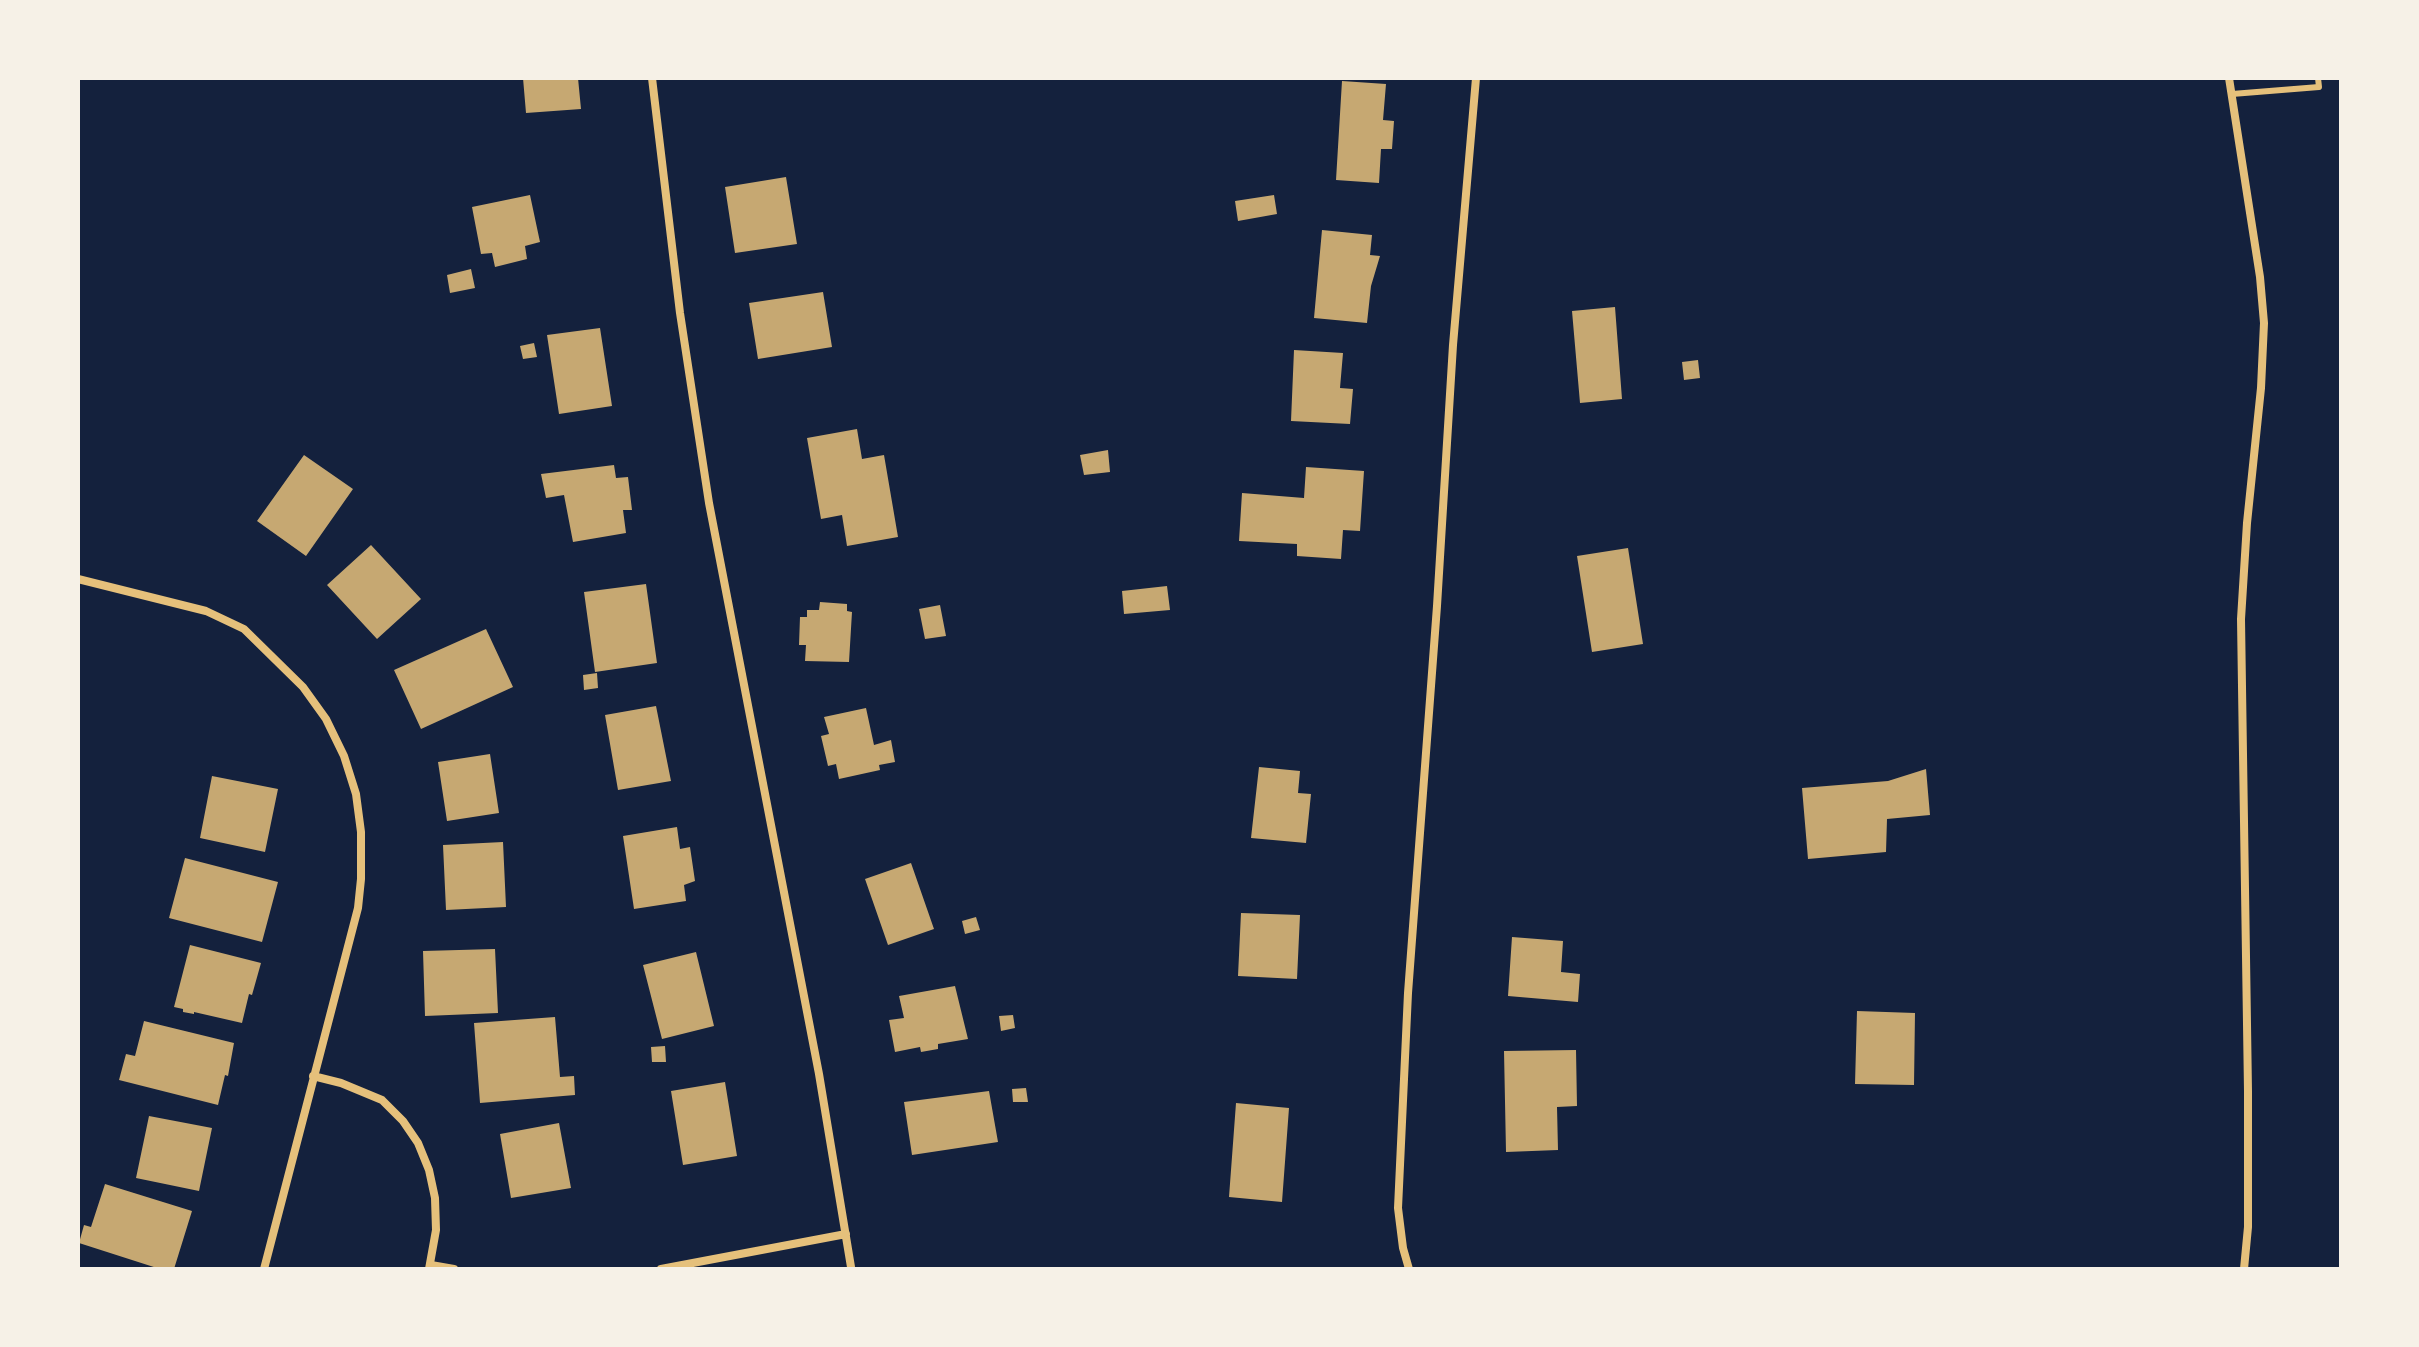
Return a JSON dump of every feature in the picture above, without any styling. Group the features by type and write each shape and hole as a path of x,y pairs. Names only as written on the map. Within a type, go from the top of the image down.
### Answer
{"street":[{"path":"652,78 680,313 709,503 817,1059 851,1267"},
{"path":"1409,1269 1398,1208 1408,993 1453,345 1476,78"},
{"path":"2229,78 2260,277 2264,323 2241,619 2248,1091 2248,1227 2244,1269"},
{"path":"78,579 206,611 244,629 303,687 326,719 344,756 356,794 361,832 358,908 264,1269"},
{"path":"313,1076 341,1083 382,1100 403,1121 418,1143 429,1170 435,1198 436,1230 430,1267 454,1269"},
{"path":"661,1269 846,1234"}],"lane":[{"path":"2232,94 2319,87 2318,78"}],"building":[{"path":"523,78 578,78 581,109 526,113"},
{"path":"1342,81 1386,84 1383,120 1394,121 1392,149 1381,149 1379,183 1336,180"},
{"path":"786,177 797,244 735,253 725,187"},
{"path":"530,195 540,242 525,246 527,259 495,267 492,253 481,254 472,207"},
{"path":"1274,195 1277,214 1238,221 1235,201"},
{"path":"1322,230 1372,235 1370,255 1380,256 1371,286 1367,323 1314,318"},
{"path":"471,269 475,288 450,293 447,275"},
{"path":"823,292 832,347 758,359 749,303"},
{"path":"1615,307 1622,399 1580,403 1572,311"},
{"path":"600,328 612,406 559,414 547,335"},
{"path":"534,343 537,357 523,359 520,346"},
{"path":"1294,350 1343,353 1340,388 1353,389 1350,424 1291,421"},
{"path":"1698,360 1700,378 1684,380 1682,362"},
{"path":"857,429 862,459 884,455 898,537 847,546 842,515 821,519 807,438"},
{"path":"1108,450 1110,472 1084,475 1080,455"},
{"path":"304,455 353,489 306,556 257,521"},
{"path":"614,465 616,478 628,477 632,510 623,510 626,533 573,542 564,495 546,498 541,474"},
{"path":"1306,467 1364,471 1360,531 1343,530 1341,559 1297,556 1297,544 1239,541 1242,493 1304,498"},
{"path":"371,545 421,599 377,639 327,585"},
{"path":"1628,548 1643,644 1592,652 1577,556"},
{"path":"646,584 657,663 595,672 584,592"},
{"path":"1167,586 1170,610 1124,614 1122,591"},
{"path":"820,602 847,604 847,611 852,612 849,662 805,661 806,645 799,645 800,617 807,617 807,610 819,610"},
{"path":"940,605 946,636 925,639 919,609"},
{"path":"486,629 513,687 421,729 394,670"},
{"path":"597,673 598,688 584,690 583,675"},
{"path":"656,706 671,781 618,790 605,715"},
{"path":"866,708 874,745 891,740 895,762 879,765 880,770 839,779 836,764 828,766 821,736 829,734 824,717"},
{"path":"490,754 499,813 447,821 438,762"},
{"path":"1259,767 1300,771 1298,793 1311,794 1306,843 1251,838"},
{"path":"1926,769 1930,815 1887,819 1886,852 1808,859 1802,788 1888,781"},
{"path":"212,776 278,789 265,852 200,838"},
{"path":"677,827 680,849 690,847 695,881 684,885 686,901 634,909 623,836"},
{"path":"503,842 506,907 446,910 443,845"},
{"path":"185,858 278,882 262,942 169,918"},
{"path":"911,863 934,929 888,945 865,879"},
{"path":"1241,913 1300,915 1297,979 1238,976"},
{"path":"976,917 980,930 965,934 962,921"},
{"path":"1512,937 1563,941 1561,972 1580,974 1578,1002 1508,996"},
{"path":"190,945 261,963 242,1023 183,1012 183,1009 174,1007"},
{"path":"495,949 498,1013 425,1016 423,951"},
{"path":"696,952 714,1026 662,1039 643,965"},
{"path":"955,986 968,1039 938,1044 938,1049 921,1052 920,1047 895,1052 889,1020 904,1018 899,996"},
{"path":"1857,1011 1915,1013 1914,1085 1855,1084"},
{"path":"1013,1015 1015,1028 1001,1031 999,1016"},
{"path":"555,1017 560,1077 574,1076 575,1095 480,1103 474,1023"},
{"path":"144,1021 234,1043 228,1076 225,1075 218,1105 119,1080 126,1054 135,1056"},
{"path":"665,1046 666,1062 652,1062 651,1047"},
{"path":"1576,1050 1577,1106 1557,1107 1558,1150 1506,1152 1504,1051"},
{"path":"725,1082 737,1156 683,1165 671,1091"},
{"path":"1026,1088 1028,1102 1013,1102 1012,1089"},
{"path":"989,1091 998,1142 912,1155 904,1102"},
{"path":"1236,1103 1289,1108 1282,1202 1229,1197"},
{"path":"149,1116 212,1128 199,1191 136,1178"},
{"path":"559,1123 571,1188 511,1198 500,1134"},
{"path":"105,1184 192,1211 174,1269 160,1269 79,1243 84,1225 91,1227"}]}
